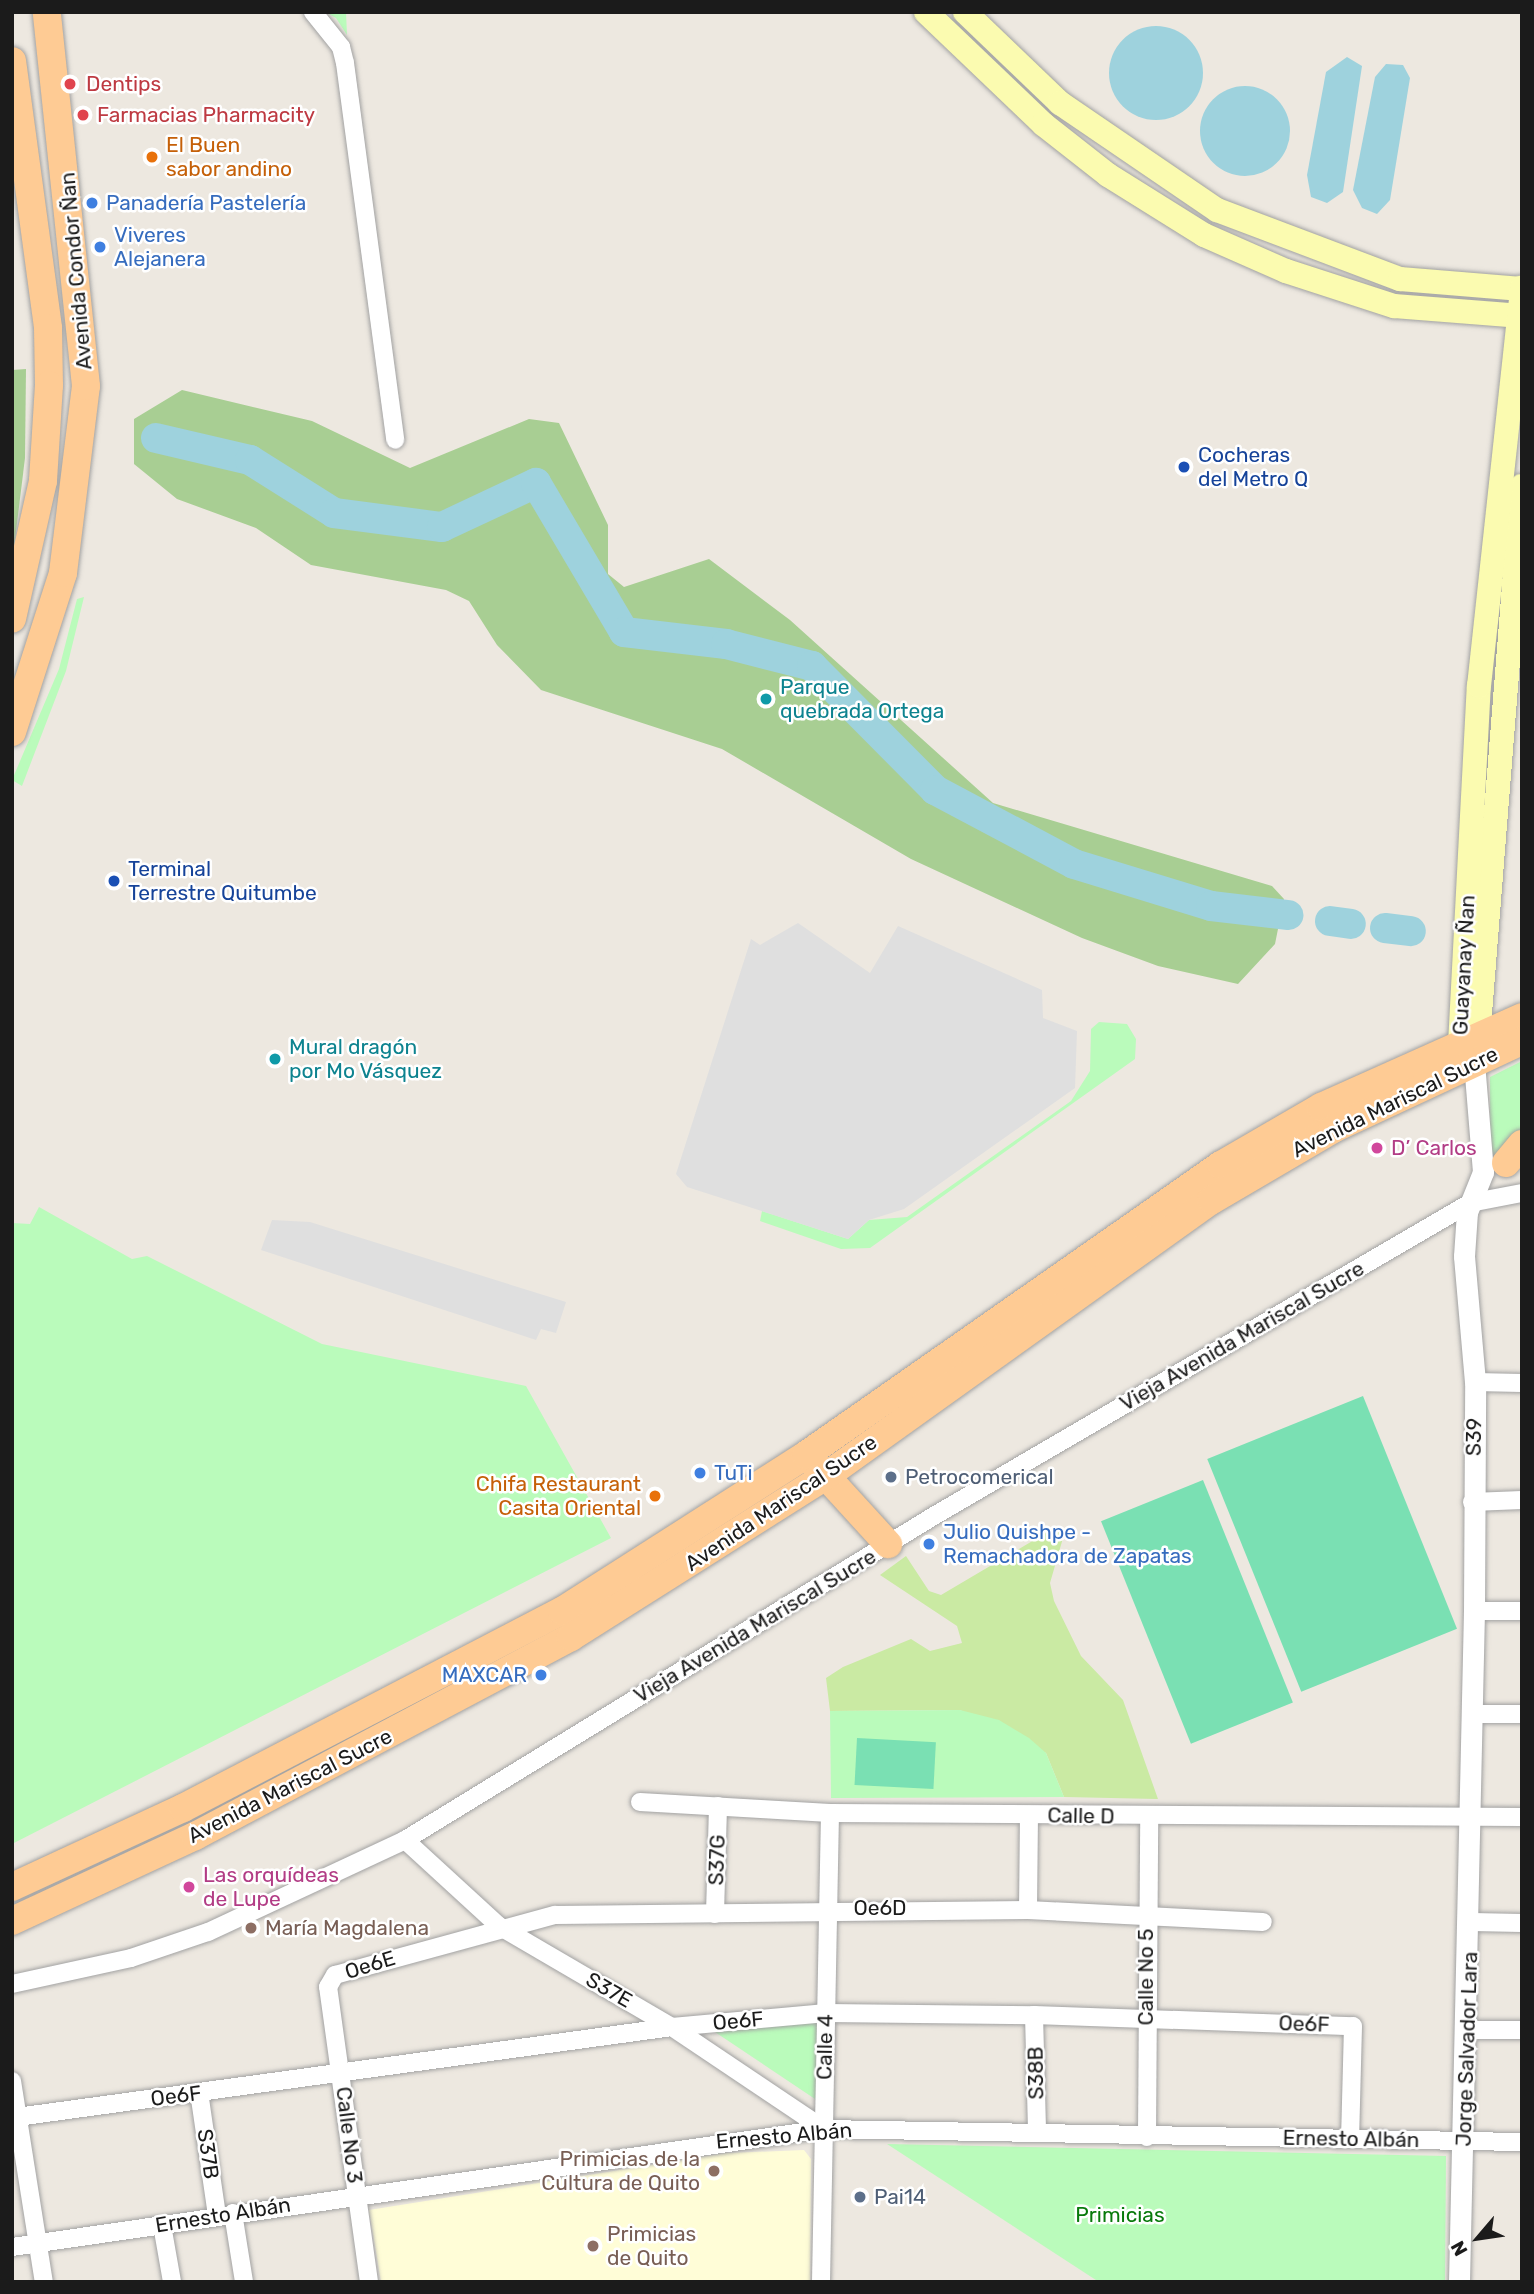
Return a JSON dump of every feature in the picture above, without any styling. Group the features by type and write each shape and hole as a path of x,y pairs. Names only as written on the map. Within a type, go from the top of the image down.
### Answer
{"main road":[{"name":"Avenida Condor Ñan","path":"12,732 63,573 86,386 47,12"},
{"path":"926,12 1043,124 1108,175 1204,234 1286,271 1394,306 1520,316"},
{"path":"965,12 1060,103 1217,210 1400,279 1522,288"},
{"name":"Avenida Condor Ñan","path":"12,61 49,385 43,481 12,619"},
{"name":"Guayanay Ñan","path":"1472,1047 1479,686 1522,288"},
{"name":"Guayanay Ñan","path":"1472,1047 1502,682 1522,486"},
{"name":"Avenida Mariscal Sucre","path":"12,1921 195,1836 571,1637 826,1476 1212,1200 1522,1017"},
{"name":"Avenida Mariscal Sucre","path":"12,1887 183,1808 562,1611 806,1455 1242,1152 1321,1107 1472,1047 1522,1041"},
{"path":"976,1335 991,1359"},
{"path":"806,1455 888,1544"}],"street":[{"path":"313,12 341,47 345,64 395,440"},
{"name":"S39","path":"1472,1047 1508,1159 1470,1203 1464,1256 1475,1382 1472,1502 1472,1816"},
{"name":"Vieja Avenida Mariscal Sucre","path":"12,1984 131,1958 208,1932 405,1840 888,1544 1470,1203 1522,1193"},
{"path":"1475,1382 1522,1383"},
{"path":"1472,1502 1522,1500"},
{"path":"1474,1611 1522,1611"},
{"path":"1473,1714 1522,1714"},
{"name":"Calle D","path":"640,1802 830,1813 1149,1817 1522,1817"},
{"name":"S37G","path":"716,1913 718,1806"},
{"name":"Calle 4","path":"821,2282 826,2013 824,1908 830,1813"},
{"path":"1028,1910 1029,1816"},
{"name":"Jorge Salvador Lara","path":"1459,2282 1469,2030 1472,1816"},
{"name":"Calle No 5","path":"1147,2137 1146,1914 1149,1817"},
{"name":"S37E","path":"405,1840 499,1926 673,2027 824,2129"},
{"name":"Oe6D","path":"499,1926 555,1915 716,1913 824,1908 1028,1910 1263,1922"},
{"path":"1472,1922 1522,1923"},
{"name":"Oe6E","path":"328,1987 335,1975 499,1926"},
{"name":"Calle No 3","path":"328,1987 369,2282"},
{"name":"Oe6F","path":"17,2117 341,2076 673,2027 826,2013 1034,2015 1353,2026 1350,2137"},
{"name":"S38B","path":"1034,2015 1037,2132"},
{"path":"1469,2030 1522,2030"},
{"path":"12,2081 44,2282"},
{"name":"S37B","path":"199,2092 225,2214 244,2282"},
{"name":"Ernesto Albán","path":"12,2247 356,2194 824,2129 1522,2142"},
{"path":"162,2225 172,2282"}],"shaded area":[{"path":"798,923 870,973 898,926 1042,990 1043,1018 1077,1031 1075,1088 904,1209 869,1220 848,1239 687,1187 676,1174 751,939 760,945"},
{"path":"272,1220 310,1222 566,1302 556,1333 541,1329 536,1340 261,1250"},
{"name":"Primicias de Quito","path":"804,2150 811,2159 810,2282 381,2282 369,2210 727,2153"}],"green space":[{"path":"325,12 346,12 347,35 336,18"},
{"path":"26,369 25,458 12,564 12,370"},
{"path":"182,390 312,421 410,468 529,419 559,423 608,525 608,574 624,587 709,559 790,620 993,803 1272,886 1284,899 1275,944 1238,984 1158,966 1082,938 911,859 722,749 541,690 497,645 469,601 446,590 311,565 256,528 177,499 134,464 134,419"},
{"path":"84,597 66,671 22,786 12,780 59,669 77,599"},
{"path":"1099,1022 1127,1024 1136,1039 1135,1059 870,1248 841,1249 760,1221 762,1211 848,1239 869,1220 907,1217 1071,1101 1090,1071 1091,1029"},
{"path":"1522,1061 1522,1131 1490,1164 1490,1077"},
{"path":"39,1207 132,1259 147,1256 322,1344 526,1386 611,1538 12,1844 12,1223 30,1224"},
{"path":"1363,1396 1457,1629 1301,1692 1207,1459"},
{"path":"1203,1480 1293,1703 1191,1744 1101,1521"},
{"path":"1056,1527 1063,1538 1050,1583 1054,1601 1081,1656 1123,1700 1158,1799 1064,1797 1046,1753 960,1710 830,1711 826,1678 843,1667 911,1639 930,1651 962,1643 957,1626 880,1575 906,1556 929,1591 941,1595"},
{"path":"960,1710 999,1720 1029,1738 1046,1753 1064,1797 831,1798 830,1711"},
{"path":"857,1738 936,1742 933,1789 855,1785"},
{"path":"819,2021 821,2103 706,2026"},
{"name":"Primicias","path":"887,2144 1446,2156 1445,2282 1099,2282"}],"water":[{"path":"1156,26 1174,29 1190,39 1200,55 1203,73 1200,91 1190,107 1174,117 1156,120 1138,117 1122,107 1112,91 1109,73 1112,55 1122,39 1138,29"},
{"path":"1347,57 1362,66 1343,192 1327,203 1311,197 1307,175 1326,72"},
{"path":"1386,64 1403,65 1410,78 1390,200 1377,214 1362,208 1353,190 1375,77"},
{"path":"1245,86 1262,89 1277,99 1287,114 1290,131 1287,148 1277,163 1262,173 1245,176 1228,173 1213,163 1203,148 1200,131 1203,114 1213,99 1228,89"}],"waterway":[{"path":"156,438 250,460 334,513 442,527 536,483 624,632 726,644 812,666 935,790 1074,864 1211,906 1288,915"},
{"path":"1330,921 1351,924"},
{"path":"1385,928 1411,931"}],"place":[{"name":"Dentips","path":"70,84"},
{"name":"Farmacias Pharmacity","path":"83,115"},
{"name":"El Buen sabor andino","path":"152,157"},
{"name":"Panadería Pastelería","path":"92,203"},
{"name":"Viveres Alejanera","path":"100,247"},
{"name":"Cocheras del Metro Q","path":"1184,467"},
{"name":"Parque quebrada Ortega","path":"766,699"},
{"name":"Terminal Terrestre Quitumbe","path":"114,881"},
{"name":"Mural dragón por Mo Vásquez","path":"275,1059"},
{"name":"D’ Carlos","path":"1377,1148"},
{"name":"TuTi","path":"700,1473"},
{"name":"Petrocomerical","path":"891,1477"},
{"name":"Chifa Restaurant Casita Oriental","path":"655,1496"},
{"name":"Julio Quishpe - Remachadora de Zapatas","path":"929,1544"},
{"name":"MAXCAR","path":"541,1675"},
{"name":"Las orquídeas de Lupe","path":"189,1887"},
{"name":"María Magdalena","path":"251,1928"},
{"name":"Primicias de la Cultura de Quito","path":"714,2171"},
{"name":"Pai14","path":"860,2197"},
{"name":"Primicias de Quito","path":"593,2246"}]}
